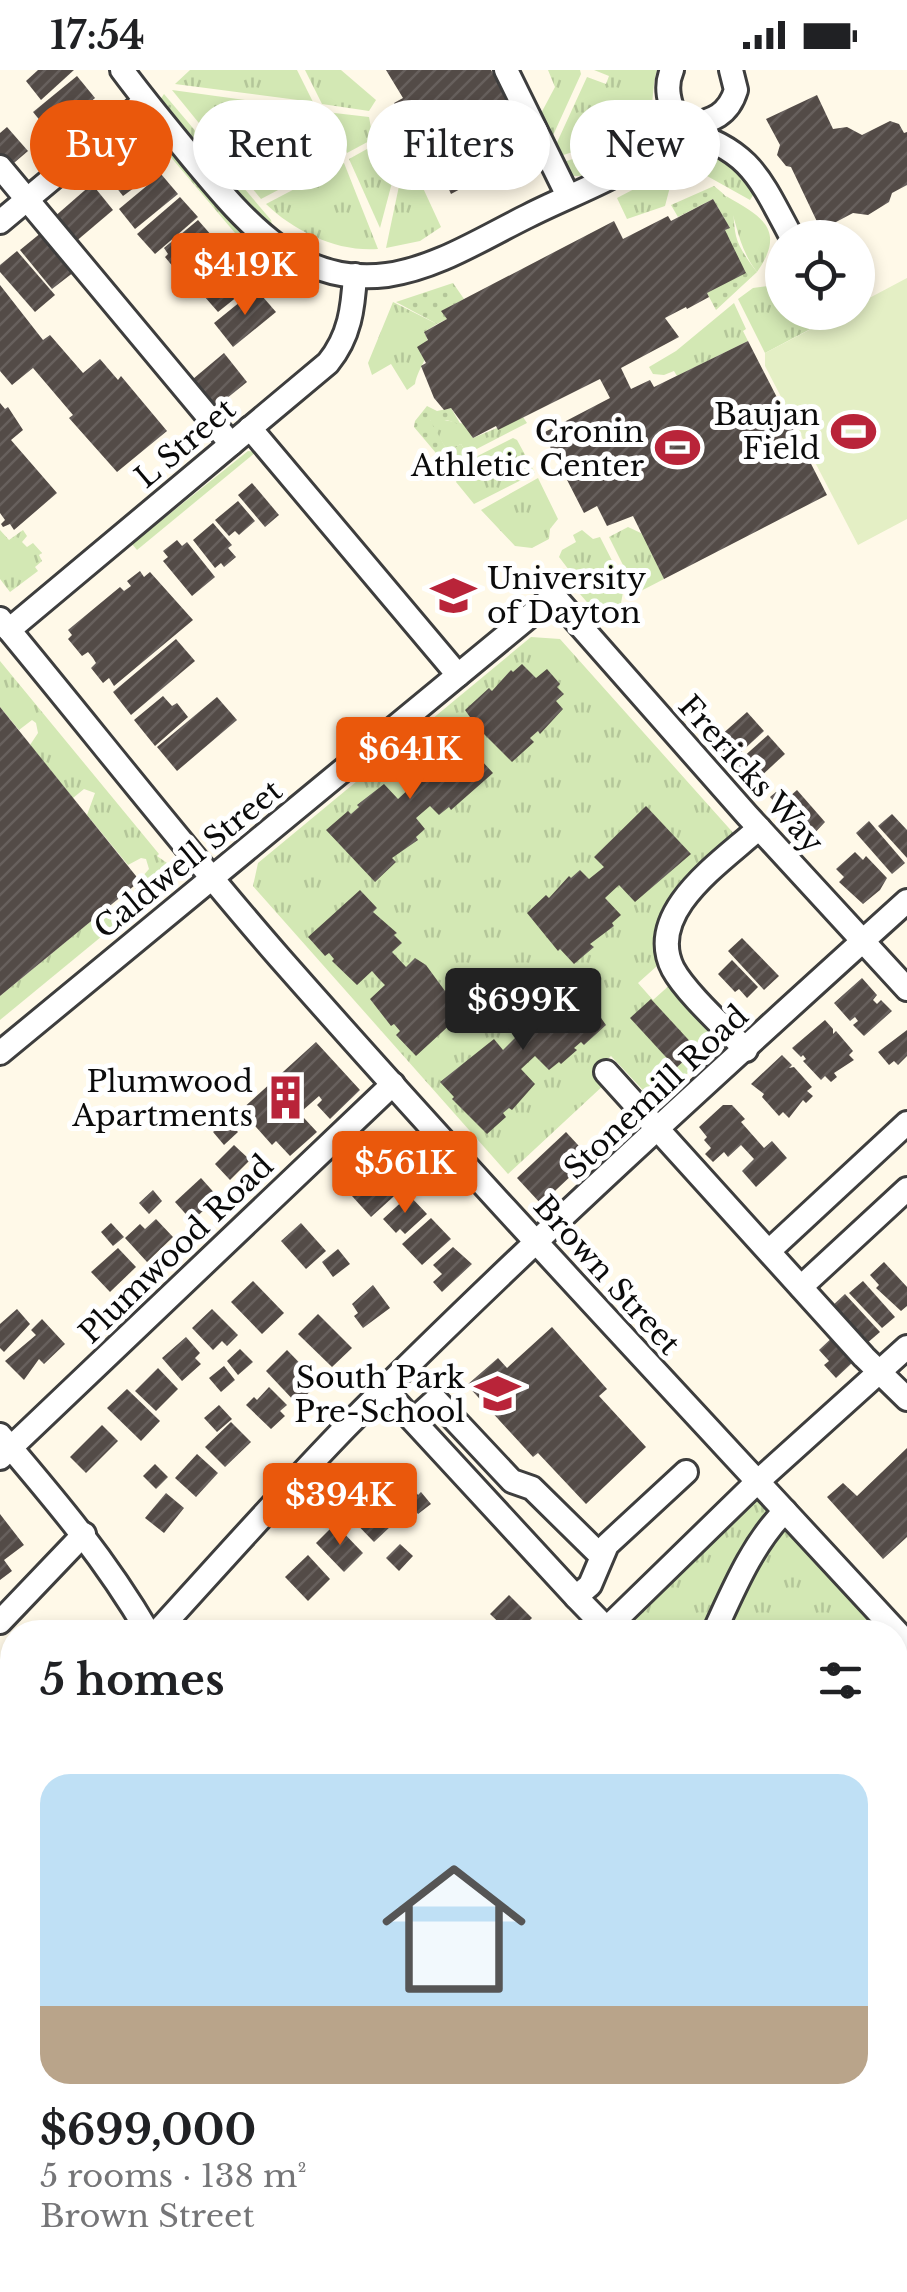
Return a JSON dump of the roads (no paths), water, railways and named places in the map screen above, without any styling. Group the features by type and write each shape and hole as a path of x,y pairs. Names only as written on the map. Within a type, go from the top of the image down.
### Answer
{"street":[{"path":"122,70 144,100"},
{"path":"506,70 568,196"},
{"path":"669,100 667,85 672,70"},
{"path":"720,115 735,93 731,70"},
{"path":"173,135 260,235 304,261 355,275 384,276 428,264 581,190"},
{"path":"720,144 748,164 783,220"},
{"path":"0,167 231,444"},
{"path":"0,222 38,190"},
{"name":"L Street","path":"5,624 231,444 334,355 351,317 355,275"},
{"path":"250,428 458,676"},
{"name":"Caldwell Street","path":"0,1053 554,596"},
{"name":"Frericks Way","path":"554,596 907,990"},
{"name":"Brown Street","path":"5,624 212,877 394,1084 887,1620"},
{"path":"746,1050 675,972 666,941 674,910 758,828"},
{"name":"Stonemill Road","path":"168,1620 384,1389 538,1241 907,901"},
{"path":"606,1072 907,1400"},
{"name":"Plumwood Road","path":"4,1447 394,1084"},
{"path":"769,1250 907,1123"},
{"path":"801,1286 907,1190"},
{"path":"616,1620 756,1482 907,1347"},
{"path":"384,1389 596,1620"},
{"path":"415,1419 436,1400 512,1481 532,1488 600,1555"},
{"path":"4,1447 84,1534 141,1620"},
{"path":"576,1597 590,1585 600,1555 686,1472"},
{"path":"720,1620 756,1549 785,1511"},
{"path":"2,1620 84,1534"}],"place":[{"name":"Baujan Field","path":"853,431"},
{"name":"Cronin Athletic Center","path":"677,448"},
{"name":"University of Dayton","path":"454,595"},
{"name":"Plumwood Apartments","path":"286,1098"},
{"name":"South Park Pre-School","path":"498,1394"}]}
